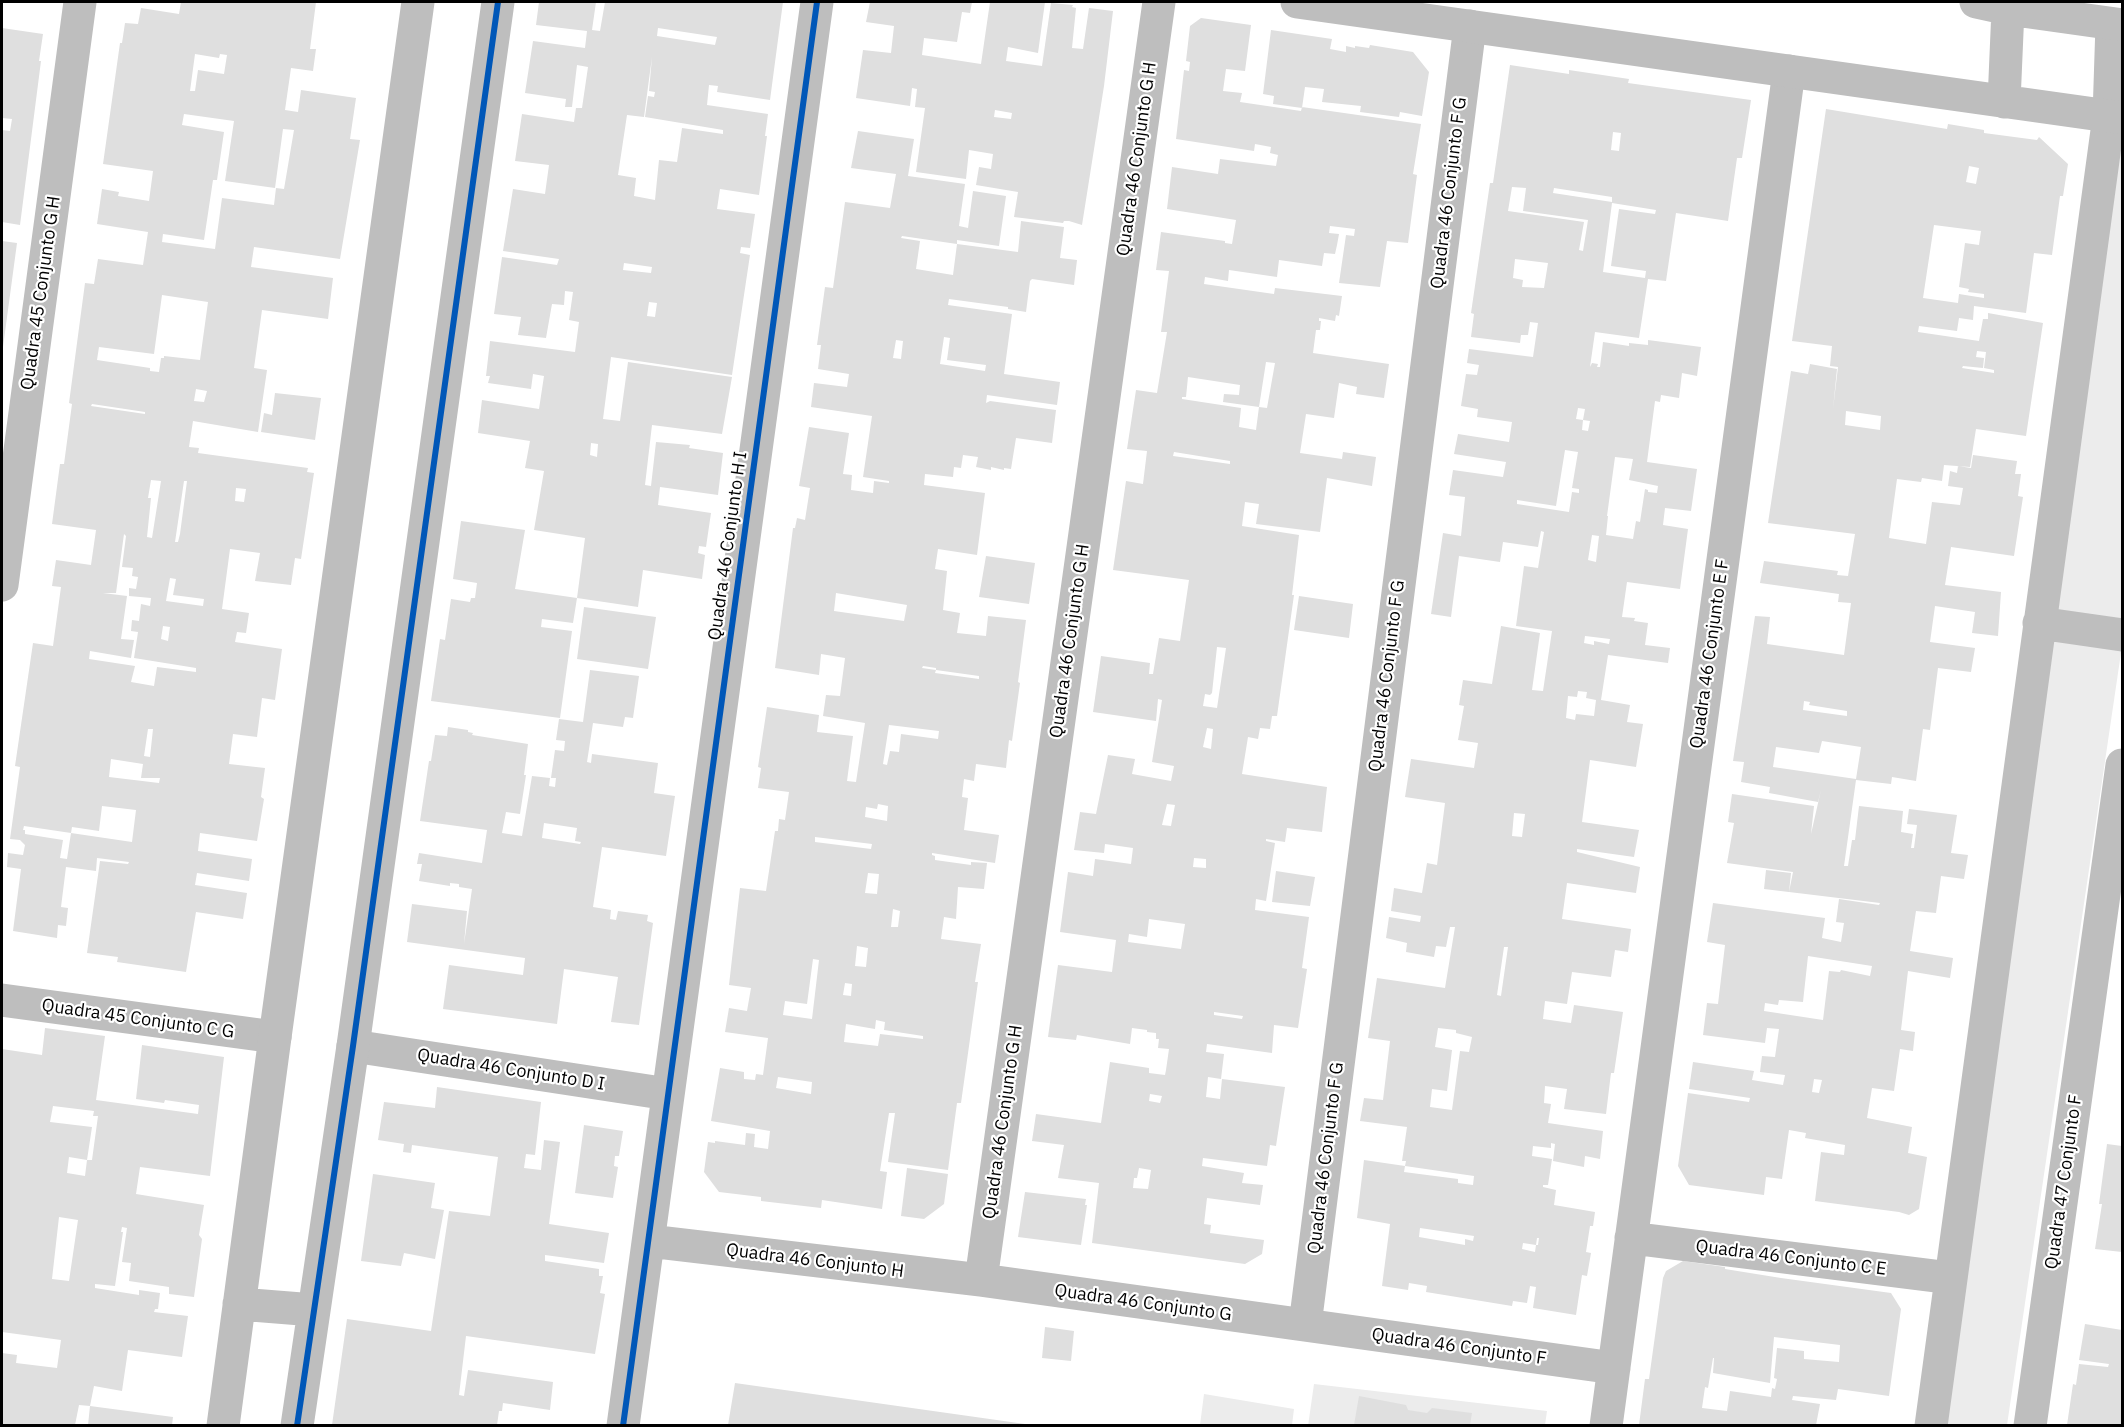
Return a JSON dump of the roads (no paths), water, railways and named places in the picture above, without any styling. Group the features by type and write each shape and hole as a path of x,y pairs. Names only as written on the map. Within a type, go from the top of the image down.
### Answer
{"street":[{"name":"Quadra 45 Conjunto G H","path":"2,585 80,2"},
{"path":"223,1425 274,1037 418,2"},
{"path":"297,1425 353,1046 498,2"},
{"name":"Quadra 46 Conjunto H I","path":"623,1425 817,2"},
{"name":"Quadra 46 Conjunto G H","path":"981,1280 1159,2"},
{"path":"1297,2 2116,117"},
{"path":"1931,1425 2039,623 2116,117 2117,24 2008,9 1976,2"},
{"path":"2004,102 2008,9"},
{"name":"Quadra 46 Conjunto F G","path":"1305,1325 1470,26"},
{"name":"Quadra 46 Conjunto E F","path":"1606,1425 1789,71"},
{"path":"2039,623 2122,635"},
{"name":"Quadra 47 Conjunto F","path":"2030,1425 2110,940 2122,765"},
{"name":"Quadra 45 Conjunto C G","path":"2,1000 274,1037"},
{"name":"Quadra 46 Conjunto D I","path":"353,1046 668,1094"},
{"name":"Quadra 46 Conjunto C E","path":"1631,1238 1951,1278"},
{"name":"Quadra 46 Conjunto H","path":"649,1241 981,1280"},
{"name":"Quadra 46 Conjunto G","path":"981,1280 1305,1325"},
{"path":"238,1304 314,1310"},
{"name":"Quadra 46 Conjunto F","path":"1305,1325 1614,1368"}]}
